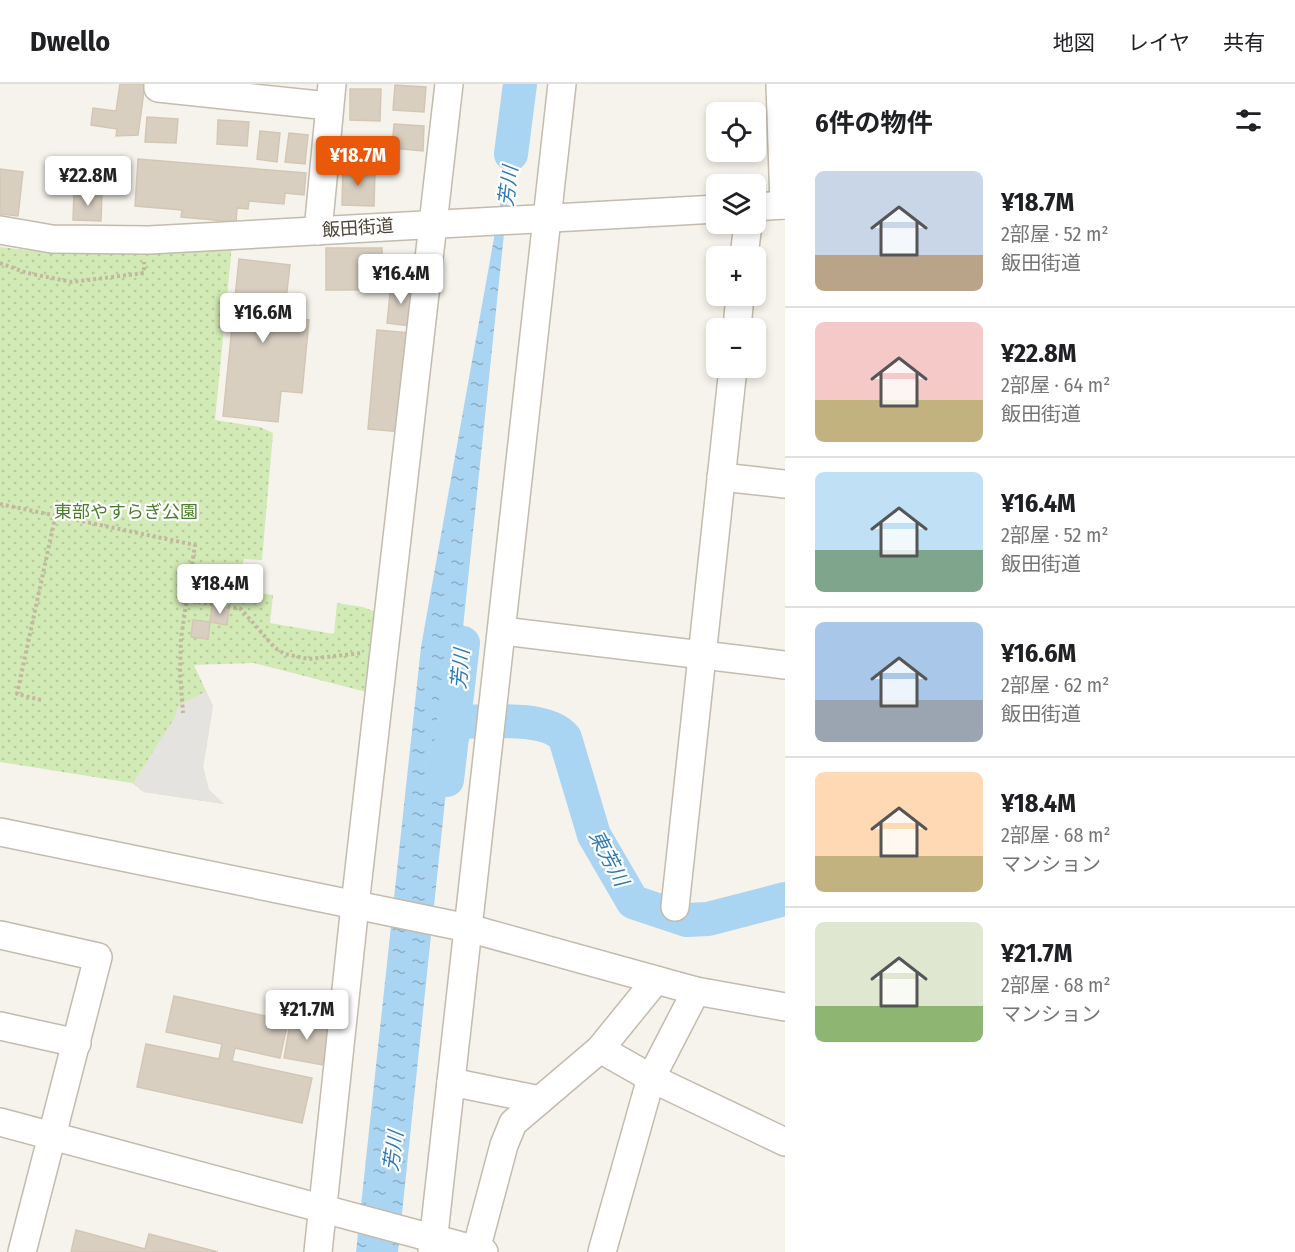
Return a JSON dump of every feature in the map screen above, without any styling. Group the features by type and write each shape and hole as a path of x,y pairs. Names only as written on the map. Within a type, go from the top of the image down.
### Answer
{"street":[{"path":"158,84 158,88 331,95 318,231"},
{"path":"318,1252 327,1209 384,655 435,223 449,84"},
{"path":"430,1242 451,1082 466,928 503,631 562,84"},
{"path":"766,206 785,205 780,84"},
{"name":"飯田街道","path":"0,230 52,238 143,240 706,210"},
{"path":"675,907 732,378"},
{"path":"721,477 785,484"},
{"path":"503,631 785,665"},
{"path":"0,832 466,928 696,991 785,1006"},
{"path":"0,935 98,957 54,1137 22,1252"},
{"path":"0,1122 327,1209 430,1242 480,1251 504,1145 513,1123 600,1049 656,980"},
{"path":"602,1252 651,1078 696,991"},
{"path":"0,1026 77,1043"},
{"path":"600,1049 651,1078 785,1142"},
{"path":"451,1082 540,1100"}],"path":[{"path":"0,263 27,273 72,282 144,273 143,240"},
{"path":"0,504 56,518 195,545 186,600 180,674 183,713"},
{"path":"41,700 16,694 56,518"},
{"path":"186,600 241,609 275,648 285,654 309,658 342,654 384,655"}],"green space":[{"name":"東部やすらぎ公園","path":"232,245 215,420 260,427 273,433 262,560 244,559 237,590 273,595 270,623 334,634 337,603 363,607 383,615 374,694 254,663 194,665 213,706 203,767 209,790 224,804 144,792 132,783 0,762 0,247 87,253"}],"shaded area":[{"path":"206,691 213,706 203,767 209,790 224,804 144,792 133,783 175,717 178,706"}],"water":[{"path":"517,109 398,1252 356,1252 421,647"}],"building":[{"path":"120,84 145,84 138,135 116,136 117,129 91,125 93,108 116,111"},
{"path":"395,85 426,87 424,112 393,110"},
{"path":"350,89 381,89 380,121 350,120"},
{"path":"147,117 178,119 176,143 145,142"},
{"path":"218,120 249,122 247,146 217,144"},
{"path":"394,124 424,126 423,151 392,148"},
{"path":"260,131 280,133 277,162 257,159"},
{"path":"289,133 308,135 305,164 285,162"},
{"path":"138,159 306,173 304,195 285,193 284,204 249,201 248,209 237,208 236,222 181,217 182,210 135,206"},
{"path":"343,168 375,169 374,206 342,205"},
{"path":"0,169 23,172 18,216 0,214"},
{"path":"74,193 102,193 101,221 73,220"},
{"path":"326,248 382,248 382,290 326,290"},
{"path":"239,259 290,265 284,317 309,320 302,393 281,391 278,422 223,416"},
{"path":"391,284 415,287 411,326 387,323"},
{"path":"377,330 410,333 402,432 368,429"},
{"path":"212,606 229,608 227,625 210,622"},
{"path":"193,620 210,622 208,639 191,637"},
{"path":"174,996 288,1021 280,1058 235,1048 232,1061 312,1078 302,1123 137,1087 146,1044 219,1059 222,1044 166,1032"},
{"path":"291,1018 331,1025 323,1065 284,1058"},
{"path":"76,1230 145,1249 149,1234 218,1252 71,1252"}],"waterway":[{"name":"芳川","path":"511,154 520,84"},
{"name":"芳川","path":"447,780 463,643"},
{"name":"東芳川","path":"458,722 531,723 545,726 565,738 594,835 633,902 687,920 708,919 785,899"}]}
